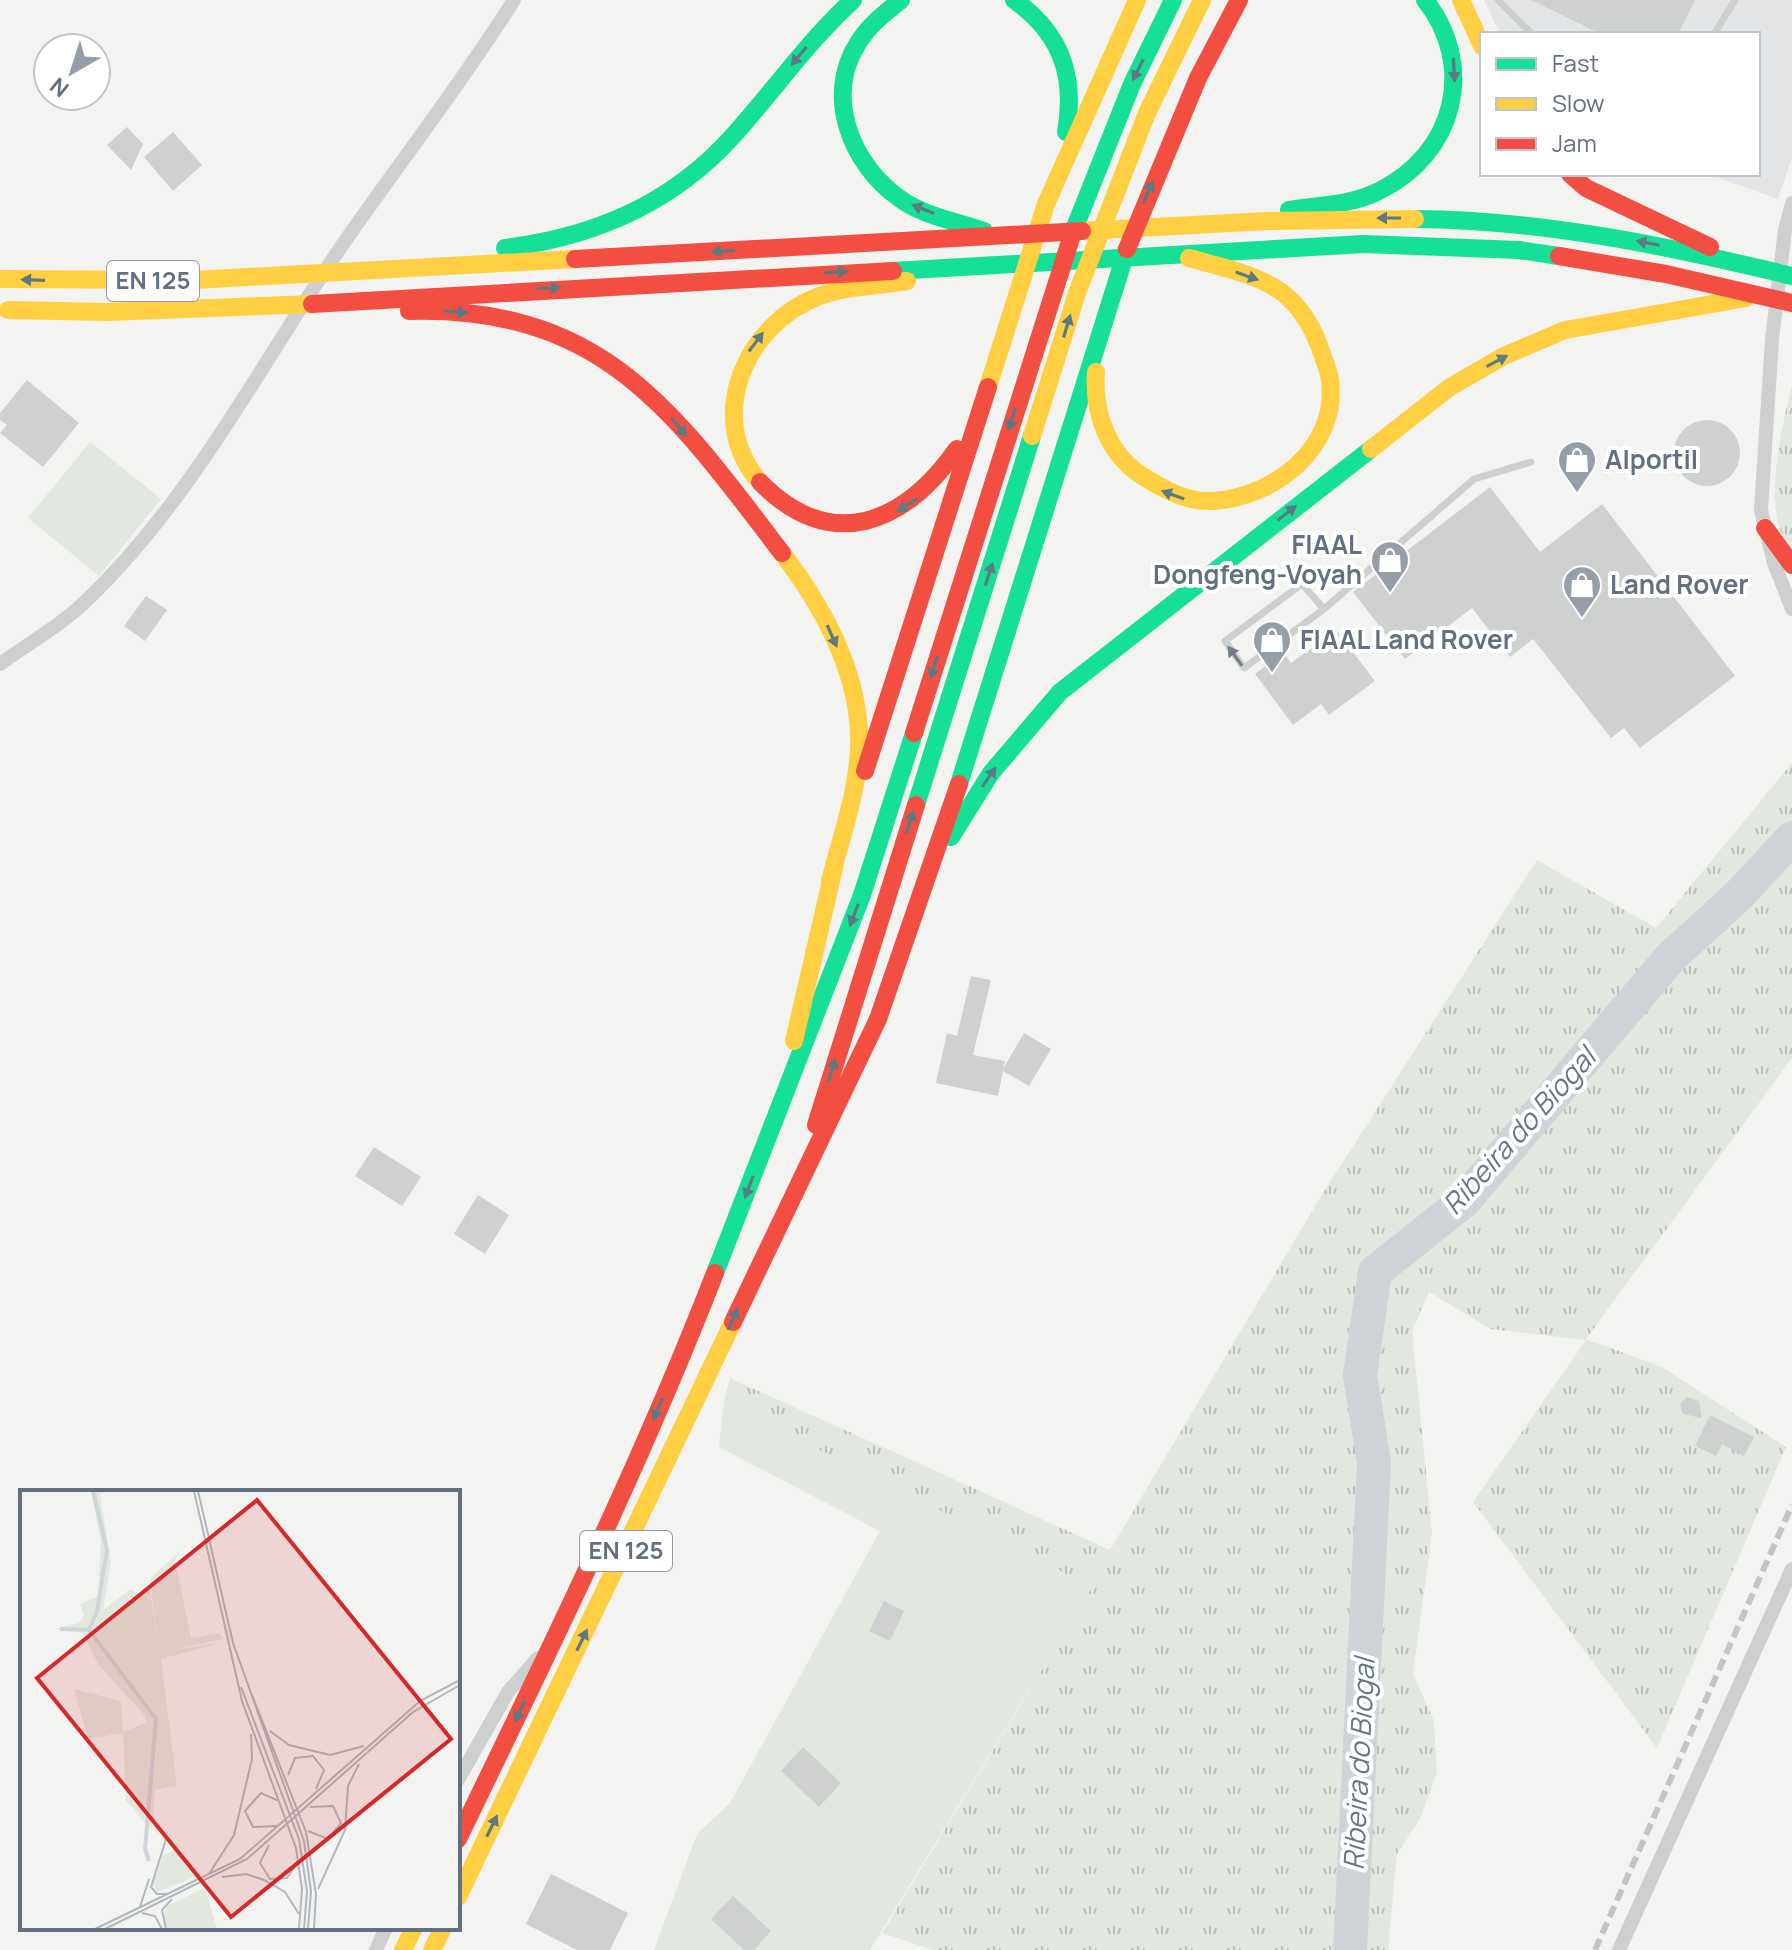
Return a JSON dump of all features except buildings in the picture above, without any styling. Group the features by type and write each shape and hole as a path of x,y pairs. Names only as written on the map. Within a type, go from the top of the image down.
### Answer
{"main road":[{"path":"358,265 546,245 595,232 642,209 690,177 729,141 807,46 853,0"},
{"path":"901,0 876,19 851,56 841,95 848,140 862,166 901,200 996,235"},
{"path":"830,881 1046,204 1067,126 1071,80 1066,58 1033,12 1014,0"},
{"path":"1046,204 1137,0"},
{"path":"778,1114 862,895 1083,201 1132,84 1173,0"},
{"path":"802,1172 1077,293 1147,113 1202,0"},
{"path":"802,1172 850,1083 878,1019 924,893 1079,408 1112,291 1144,201 1215,44 1239,0"},
{"path":"1215,44 1249,0"},
{"path":"1237,222 1379,191 1433,147 1449,116 1455,86 1454,56 1446,29 1425,0"},
{"path":"1461,0 1480,42"},
{"path":"1572,176 1586,188 1642,217 1758,268"},
{"path":"358,265 1237,222 1392,218 1560,228 1651,243 1792,276"},
{"path":"4,310 282,312 1172,253 1364,244 1519,250 1653,271 1792,303"},
{"path":"1112,291 1095,377 1097,405 1107,436 1127,464 1150,485 1180,498 1210,503 1243,499 1273,486 1300,467 1316,443 1328,413 1331,381 1324,352 1307,321 1282,293 1254,277 1172,253"},
{"name":"EN 125","path":"0,279 79,282 358,265"},
{"path":"982,398 960,445 927,491 905,508 880,519 845,525 816,520 792,509 768,491 747,466 737,439 733,408 738,376 748,351 768,326 816,297 987,265"},
{"path":"924,893 944,850 991,773 1060,692 1450,387 1504,356 1565,330 1759,296"},
{"path":"327,308 486,314 536,324 594,351 620,368 657,400 787,560 820,610 842,660 857,709 858,756 778,1114"},
{"path":"1765,528 1792,565"},
{"name":"EN 125","path":"460,1835 554,1640 690,1338 778,1114"},
{"name":"EN 125","path":"460,1893 637,1527 802,1172"},
{"path":"403,1950 413,1930"},
{"path":"432,1950 442,1930"}],"street":[{"path":"0,664 85,602 123,563 164,512 344,242 468,73 514,0"},
{"path":"1792,203 1785,230 1766,397 1761,510 1774,563 1792,609"},
{"path":"1619,1950 1792,1569"},
{"path":"460,1776 508,1692 554,1640"},
{"path":"376,1950 385,1930"}],"lane":[{"path":"1498,0 1530,32"},
{"path":"1715,32 1735,0"},
{"path":"1324,609 1302,584 1225,641 1244,668 1324,609 1474,479 1531,462"}],"shaded area":[{"path":"1484,0 1792,0 1792,158 1778,199 1714,176 1760,176 1760,32 1499,32"}],"green space":[{"path":"1792,386 1792,549 1782,534 1775,494 1779,447"},
{"path":"90,442 161,499 99,576 28,518"},
{"path":"1792,763 1792,1058 1586,1339 1662,1367 1786,1447 1657,1748 1473,1502 1586,1340 1491,1329 1429,1292 1412,1331 1432,1533 1413,1674 1434,1721 1437,1772 1420,1819 1397,1854 1388,1950 933,1950 882,1933 1092,1587 724,1402 730,1378 1110,1550 1323,1193 1537,860 1656,928"},
{"path":"724,1402 1092,1587 870,1950 654,1950 697,1834 730,1803 880,1531 719,1447"}],"waterway":[{"name":"Ribeira do Biogal","path":"1350,1950 1374,1463 1360,1375 1375,1272 1464,1201 1671,957 1738,896 1792,838"}],"railway":[{"path":"1595,1950 1792,1505"}],"traffic: fast":[{"path":"505,248 569,236 599,226 628,214 682,182 731,138 820,33 853,0"},
{"path":"901,0 867,31 848,63 843,85 843,106 848,128 868,167 899,198 929,214 984,231"},
{"path":"1014,0 1043,27 1061,57 1069,92 1066,132"},
{"path":"1073,232 1132,84 1173,0"},
{"path":"1289,210 1347,202 1379,191 1405,175 1426,155 1441,132 1450,106 1453,80 1450,52 1441,26 1425,0"},
{"path":"1415,219 1511,224 1605,237 1792,276"},
{"path":"893,271 1364,244 1519,250 1559,256"},
{"path":"959,784 1127,249"},
{"path":"916,805 1032,436"},
{"path":"951,837 991,773 1060,692 1371,449"},
{"path":"715,1273 862,895 914,733"}],"traffic: slow":[{"path":"988,387 1046,204 1137,0"},
{"path":"1032,436 1077,293 1147,113 1202,0"},
{"path":"1461,0 1480,42"},
{"path":"1082,231 1267,221 1415,219"},
{"path":"1096,372 1100,417 1112,445 1131,468 1168,491 1185,497 1212,501 1235,498 1257,490 1279,479 1313,447 1324,427 1330,405 1330,380 1318,343 1305,318 1294,303 1270,285 1236,271 1189,258"},
{"path":"0,279 194,280 575,259"},
{"path":"760,482 743,457 735,430 734,403 740,376 753,351 770,329 792,310 817,297 850,288 907,281"},
{"path":"1371,449 1450,387 1504,356 1565,330 1746,298"},
{"path":"8,310 108,312 312,304"},
{"path":"782,553 826,620 847,670 858,722 855,783 830,881"},
{"path":"794,1041 834,868"},
{"path":"460,1893 733,1322"},
{"path":"403,1950 413,1930"},
{"path":"432,1950 442,1930"}],"traffic: jam":[{"path":"1127,249 1198,78 1239,0"},
{"path":"1572,176 1586,188 1710,247"},
{"path":"575,259 1082,231"},
{"path":"914,733 1073,232"},
{"path":"1559,256 1666,274 1792,303"},
{"path":"312,304 893,271"},
{"path":"409,311 477,314 534,327 584,348 628,377 668,413 706,455 782,553"},
{"path":"865,771 988,387"},
{"path":"760,482 787,505 814,518 840,523 866,521 891,511 914,496 937,475 957,449"},
{"path":"1765,528 1792,565"},
{"path":"733,1322 878,1019 959,784"},
{"path":"816,1125 916,805"},
{"path":"460,1835 624,1488 715,1273"}],"place":[{"name":"Alportil","path":"1577,494"},
{"name":"FIAAL Dongfeng-Voyah","path":"1390,594"},
{"name":"Land Rover","path":"1582,619"},
{"name":"FIAAL Land Rover","path":"1272,674"}]}
